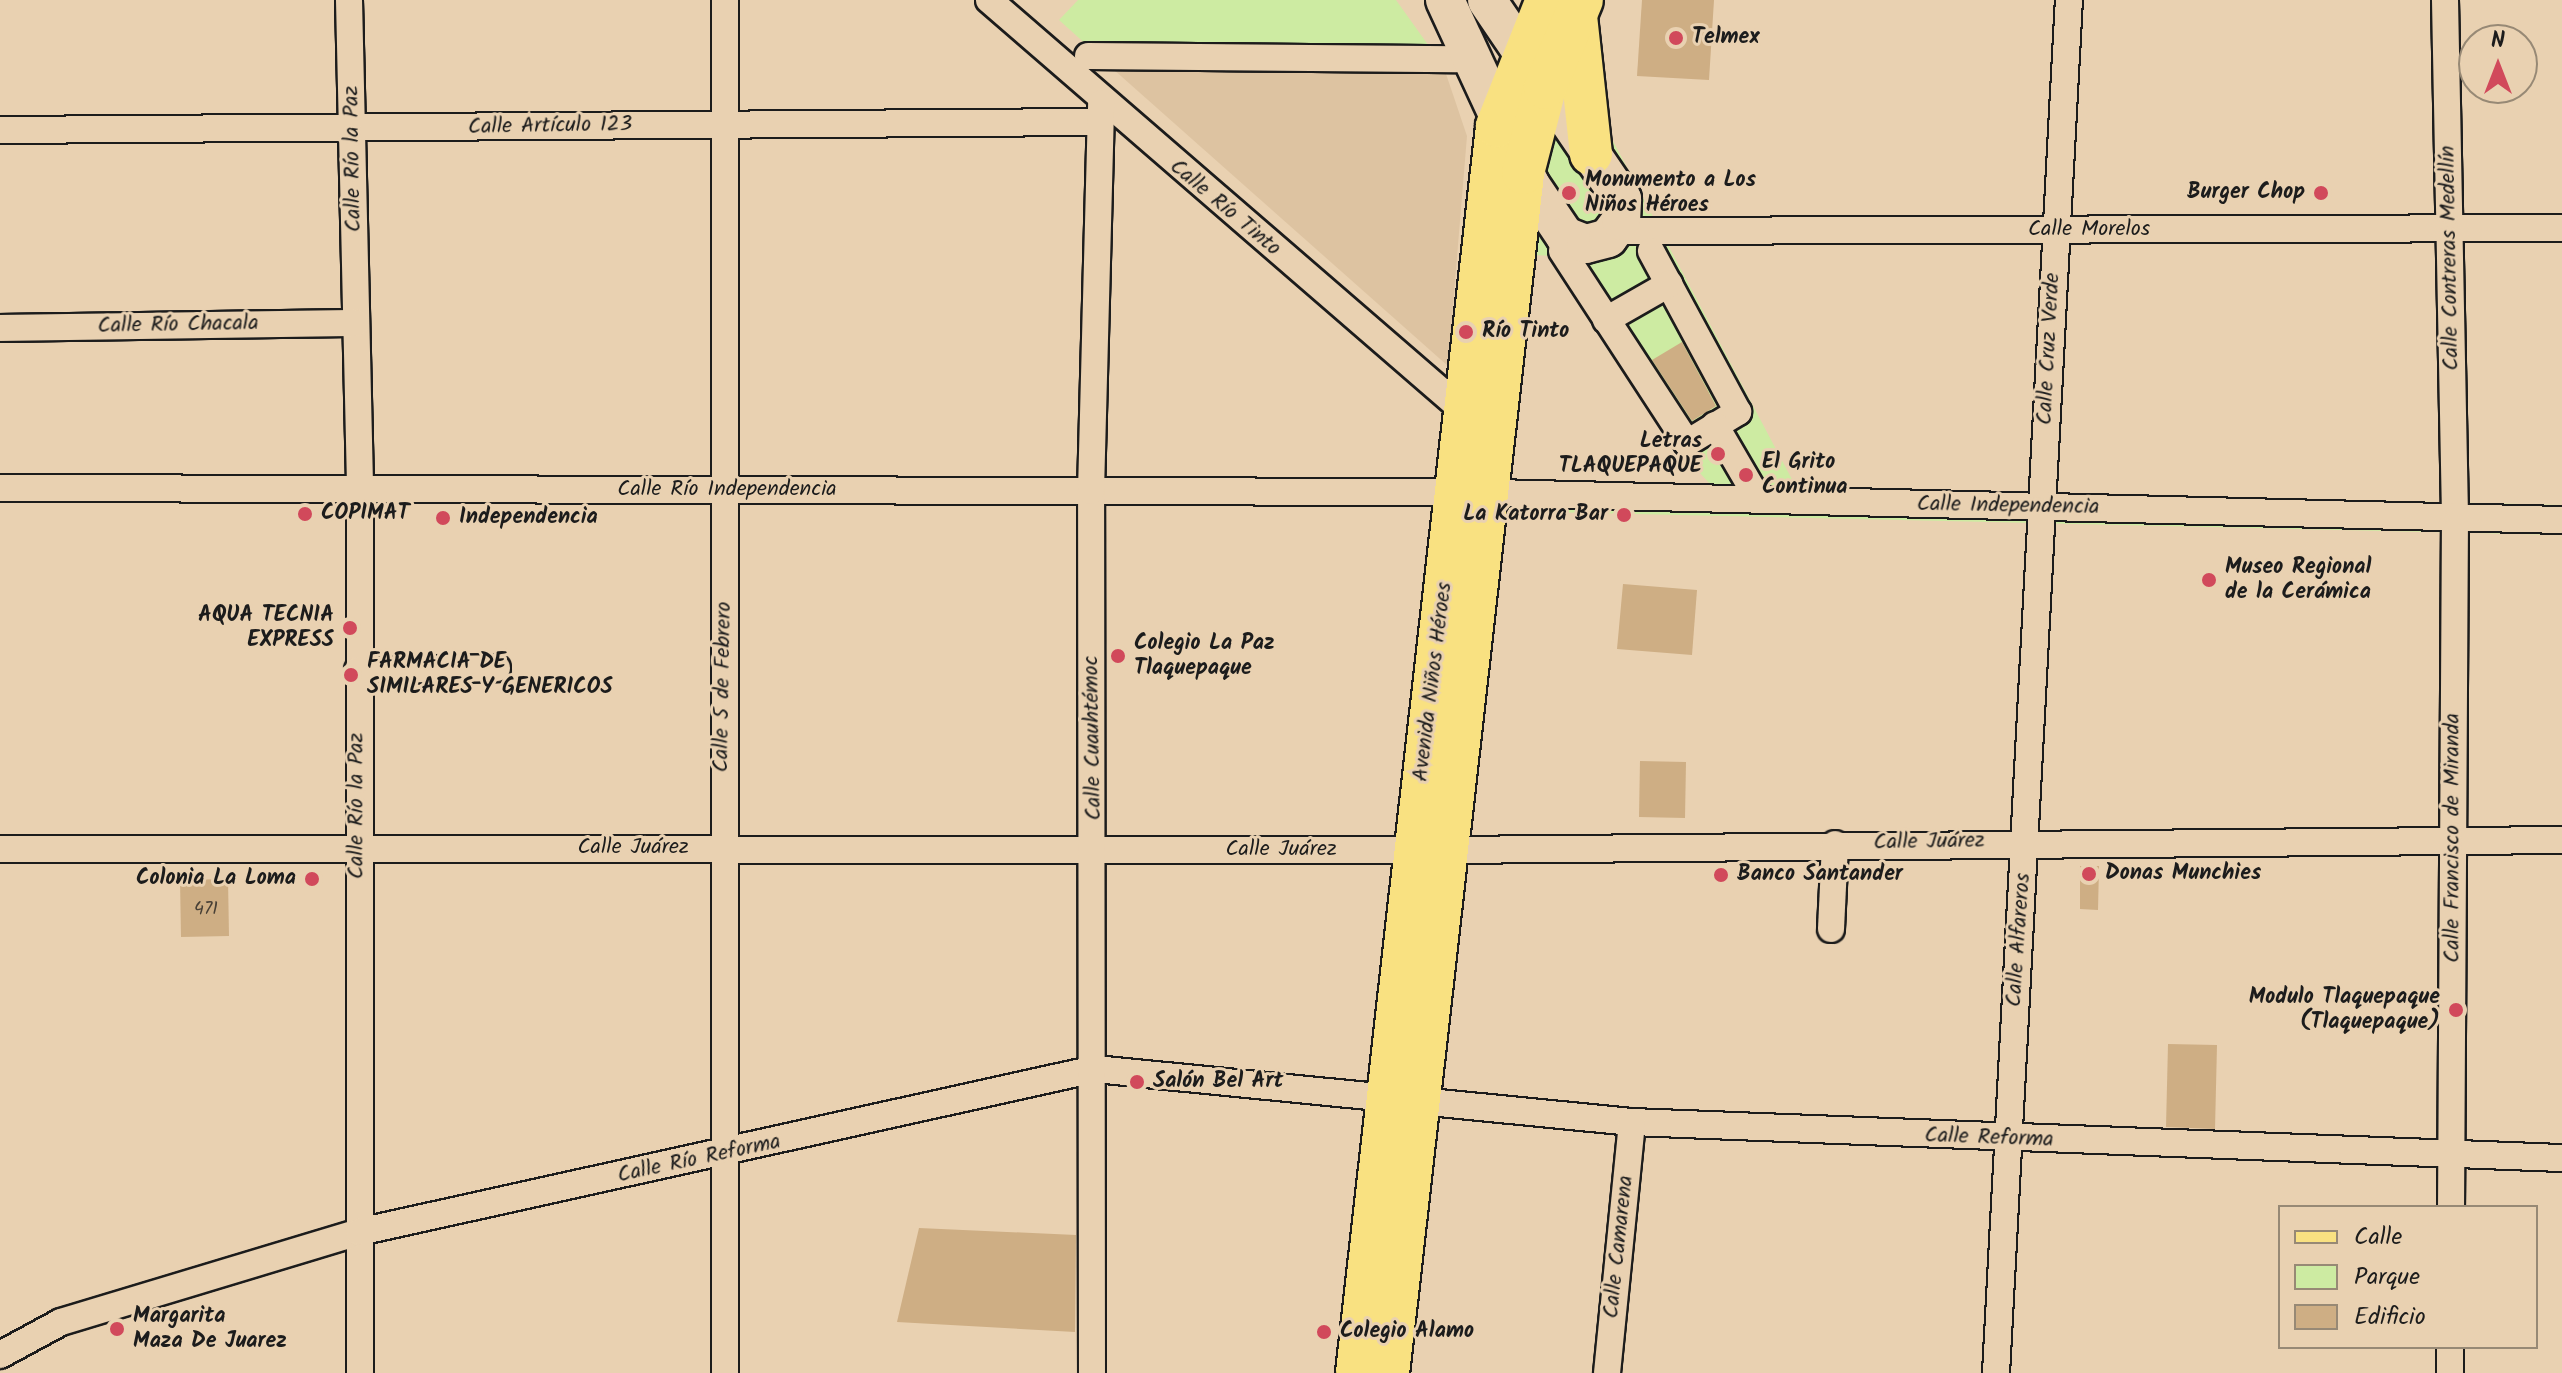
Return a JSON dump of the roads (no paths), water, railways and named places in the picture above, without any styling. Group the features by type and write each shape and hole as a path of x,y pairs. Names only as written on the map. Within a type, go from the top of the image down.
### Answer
{"main road":[{"path":"1445,0 1472,46 1497,126 1523,173 1565,236 1586,244 1616,231 1622,199 1487,0"},
{"path":"1568,4 1591,154"},
{"name":"Avenida Niños Héroes","path":"1470,492 1464,411 1497,126 1522,50 1568,4"},
{"name":"Avenida Niños Héroes","path":"1357,1373 1401,1100 1470,492 1523,173 1568,4"},
{"name":"Avenida Niños Héroes","path":"1388,1373 1401,1100"}],"street":[{"name":"Calle Río la Paz","path":"349,0 360,489 356,849 360,1373"},
{"name":"Calle 5 de Febrero","path":"725,0 726,490 721,848 725,1373"},
{"name":"Calle Río Tinto","path":"989,0 1100,112 1464,411"},
{"name":"Calle Cruz Verde","path":"2039,506 2069,0"},
{"name":"Calle Contreras Medellín","path":"2445,0 2455,516"},
{"path":"1088,56 1456,59"},
{"name":"Calle Artículo 123","path":"0,130 725,125 1100,112"},
{"name":"Calle Cuauhtémoc","path":"1092,1373 1095,850 1091,491 1100,112"},
{"name":"Calle Morelos","path":"1616,231 2562,228"},
{"path":"1562,251 1687,443 1738,412 1651,251"},
{"path":"1606,320 1669,284"},
{"name":"Calle Río Chacala","path":"0,328 356,323"},
{"path":"1715,425 1758,499"},
{"name":"Calle Río Independencia","path":"0,488 1470,492"},
{"name":"Calle Independencia","path":"1470,492 2562,520"},
{"name":"Calle Alfareros","path":"1996,1373 2005,1139 2025,841 2039,506"},
{"name":"Calle Francisco de Miranda","path":"2451,1205 2455,516"},
{"path":"358,670 497,668"},
{"name":"Calle Juárez","path":"0,849 1429,850 2025,841 2562,840"},
{"path":"1831,929 1835,844"},
{"name":"Calle Río Reforma","path":"0,1355 61,1322 359,1232 724,1155 1095,1069 1401,1100"},
{"name":"Calle Reforma","path":"1401,1100 1632,1122 2005,1139 2562,1158"},
{"name":"Calle Camarena","path":"1607,1373 1632,1122"},
{"path":"2450,1349 2450,1373"}],"place":[{"name":"Telmex","path":"1676,38"},
{"name":"Monumento a Los Niños Héroes","path":"1569,193"},
{"name":"Burger Chop","path":"2321,193"},
{"name":"Río Tinto","path":"1466,332"},
{"name":"Letras TLAQUEPAQUE","path":"1718,454"},
{"name":"El Grito Continua","path":"1746,475"},
{"name":"COPIMAT","path":"305,514"},
{"name":"La Katorra Bar","path":"1624,515"},
{"name":"Independencia","path":"443,518"},
{"name":"Museo Regional de la Cerámica","path":"2209,580"},
{"name":"AQUA TECNIA EXPRESS","path":"350,628"},
{"name":"Colegio La Paz Tlaquepaque","path":"1118,656"},
{"name":"FARMACIA DE SIMILARES Y GENERICOS","path":"351,675"},
{"name":"Donas Munchies","path":"2089,874"},
{"name":"Banco Santander","path":"1721,875"},
{"name":"Colonia La Loma","path":"312,879"},
{"name":"Modulo Tlaquepaque (Tlaquepaque)","path":"2456,1010"},
{"name":"Salón Bel Art","path":"1137,1082"},
{"name":"Margarita Maza De Juarez","path":"117,1329"},
{"name":"Colegio Alamo","path":"1324,1332"}]}
